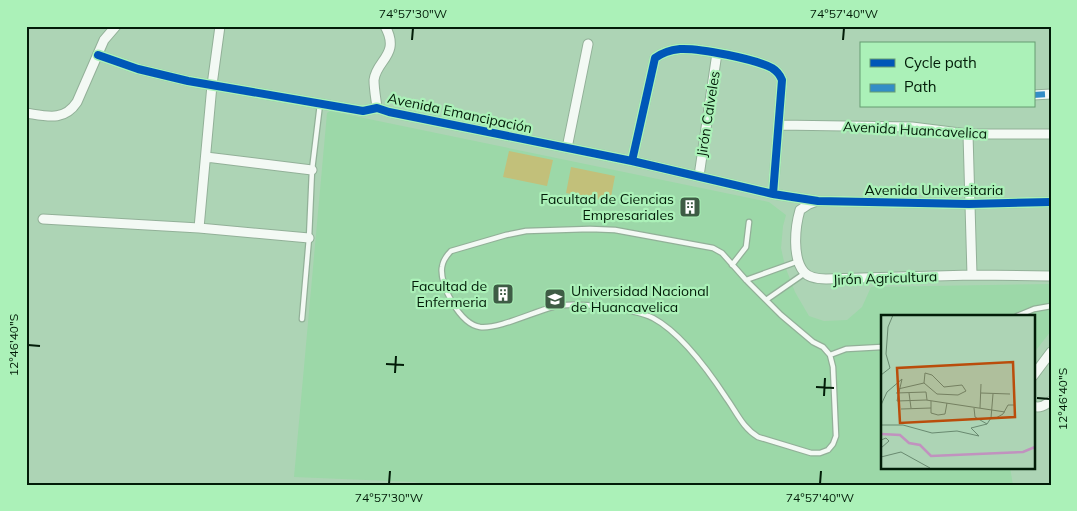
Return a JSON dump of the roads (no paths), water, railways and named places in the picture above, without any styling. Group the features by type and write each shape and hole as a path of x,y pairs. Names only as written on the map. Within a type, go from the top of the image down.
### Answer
{"street":[{"path":"26,113 53,118 71,110 77,102 104,40 116,26"},
{"path":"199,228 212,85 220,26"},
{"path":"377,108 374,80 378,69 388,56 390,44 389,34 385,26"},
{"path":"567,148 588,44"},
{"path":"632,162 655,58 662,53 678,49 717,53 761,64 777,72 783,85 773,194"},
{"name":"Jirón Calveles","path":"699,176 717,53"},
{"name":"Avenida Emancipación","path":"98,55 130,67 163,76 363,111 377,108 398,114 699,176 773,194 818,201"},
{"path":"1034,95 1051,94"},
{"name":"Avenida Huancavelica","path":"779,125 912,128 968,134 1051,134"},
{"path":"968,134 972,275"},
{"path":"206,157 312,170"},
{"path":"804,273 799,261 796,232 800,210 818,201"},
{"name":"Avenida Universitaria","path":"818,201 969,204 1051,202"},
{"path":"43,219 199,228 309,238"},
{"name":"Jirón Agricultura","path":"804,273 815,278 826,279 972,275 1051,276"},
{"path":"1034,375 1051,352"},
{"path":"1034,406 1043,407 1051,401"}],"lane":[{"path":"302,319 309,238 312,170 320,103"},
{"path":"732,265 746,247 749,222"},
{"path":"590,229 615,230 713,248 722,253 732,265 766,300 813,342 822,347 830,356 833,367 836,436 828,450 820,453 811,453 758,437 747,429 709,374 684,344 662,323 651,317 633,312 566,304 550,307 489,327 477,327 466,321 455,306 447,292 441,272 443,262 451,251 497,237 526,231 590,229"},
{"path":"746,280 799,261"},
{"path":"766,300 804,273"},
{"path":"1019,315 1034,308 1051,306"},
{"path":"830,356 846,349 881,347"}],"place":[{"name":"Facultad de Ciencias Empresariales","path":"690,207"},
{"name":"Facultad de Enfermeria","path":"503,294"},
{"name":"Universidad Nacional de Huancavelica","path":"555,299"}]}
